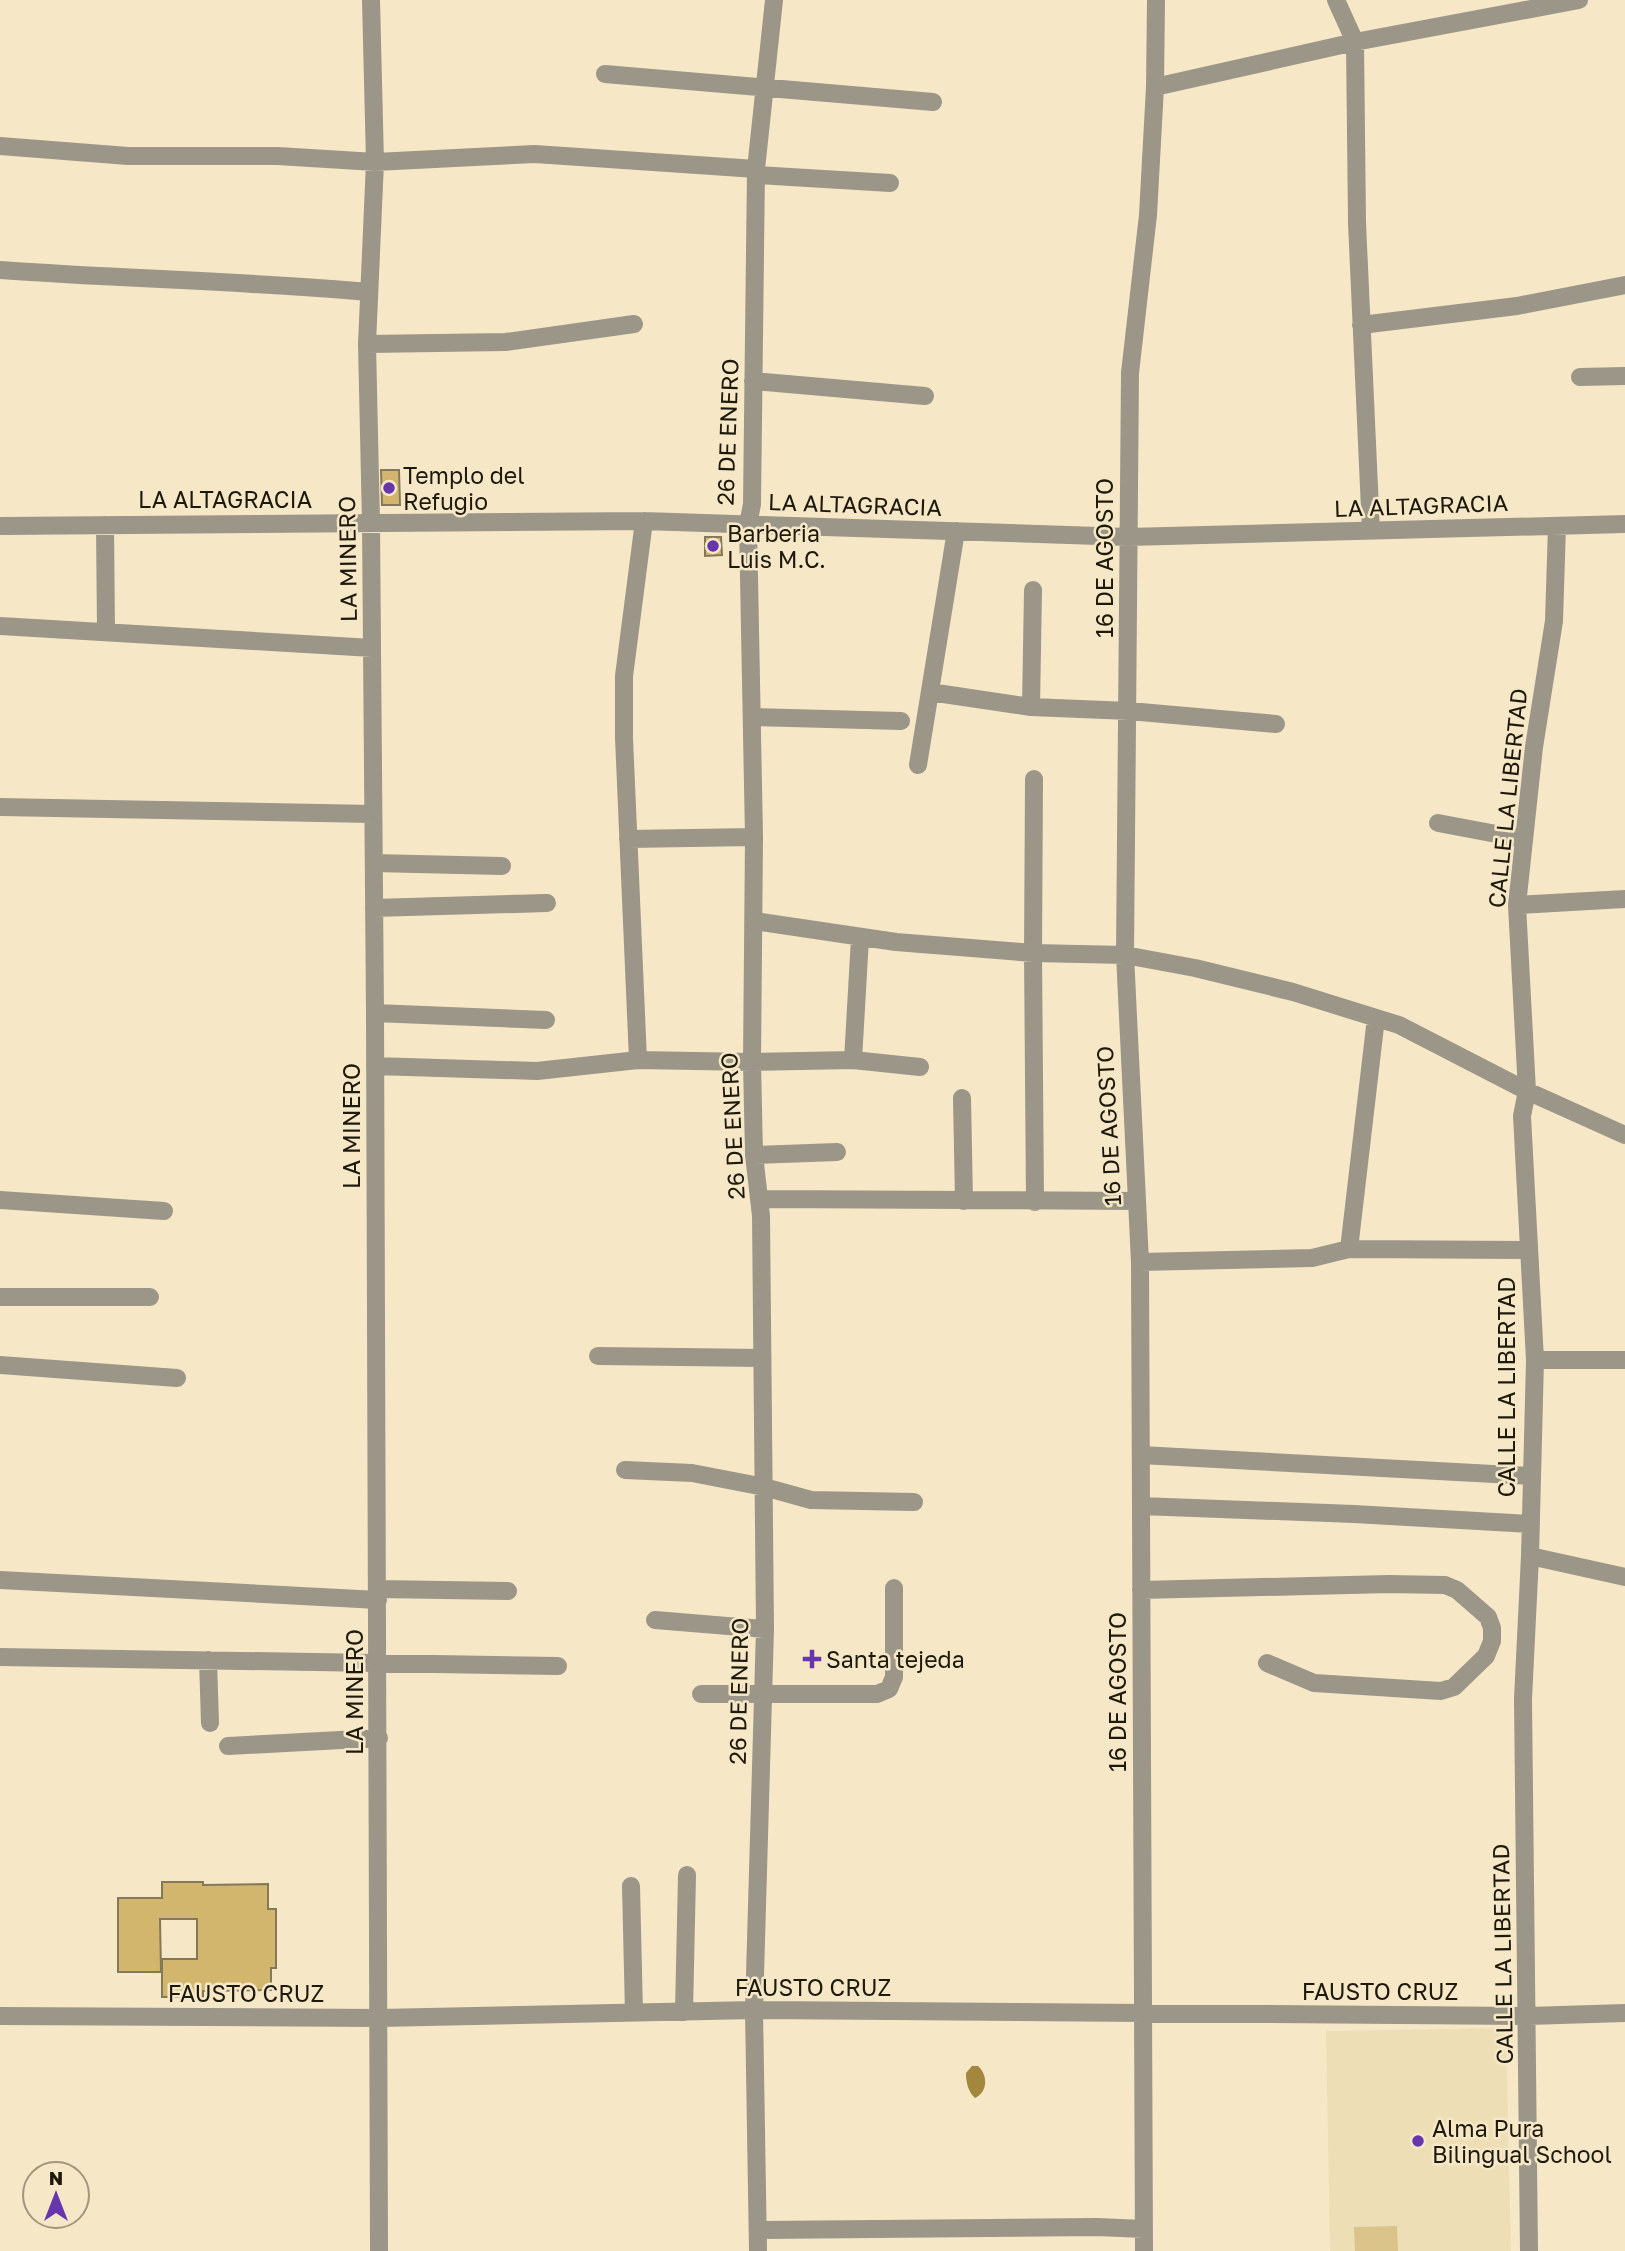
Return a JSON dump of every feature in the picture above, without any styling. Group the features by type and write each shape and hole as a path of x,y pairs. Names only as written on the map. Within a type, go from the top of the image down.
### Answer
{"street":[{"name":"LA MINERO","path":"371,0 375,162 367,344 375,1013 379,2251"},
{"name":"26 DE ENERO","path":"758,2251 754,2010 765,1629 760,1199 754,1155 752,1062 755,921 748,525 752,504 756,172 774,0"},
{"name":"16 DE AGOSTO","path":"1144,2251 1140,1262 1125,955 1130,373 1148,215 1155,87 1156,0"},
{"path":"1336,0 1355,42 1357,223 1371,531"},
{"path":"1155,87 1355,42 1579,0"},
{"path":"605,74 933,102"},
{"path":"0,146 128,156 278,156 375,162 535,155 890,183"},
{"path":"0,270 128,279 290,285 368,292"},
{"path":"1361,325 1517,306 1625,285"},
{"path":"367,344 506,342 634,324"},
{"path":"1580,377 1625,376"},
{"path":"754,380 925,396"},
{"path":"638,1060 624,738 624,676 644,521"},
{"name":"LA ALTAGRACIA","path":"0,526 644,521 1128,537 1625,524"},
{"path":"105,525 106,632"},
{"name":"CALLE LA LIBERTAD","path":"1529,2251 1523,1699 1535,1360 1522,1116 1527,1091 1517,905 1534,747 1554,621 1557,526"},
{"path":"918,765 956,531"},
{"path":"1031,707 1033,590"},
{"path":"0,626 372,648"},
{"path":"930,692 1031,707 1129,711 1276,723"},
{"path":"752,717 901,721"},
{"path":"1034,779 1035,1202"},
{"path":"0,807 373,814"},
{"path":"1438,823 1523,839"},
{"path":"628,839 754,837"},
{"path":"374,863 502,866"},
{"path":"1517,905 1625,898"},
{"path":"374,908 547,903"},
{"path":"755,921 860,938 1033,953 1125,955 1195,968 1293,992 1399,1026 1527,1091 1625,1135"},
{"path":"853,1060 860,938"},
{"path":"375,1013 546,1020"},
{"path":"1349,1249 1376,1018"},
{"path":"375,1066 537,1071 638,1060 853,1060 920,1066"},
{"path":"962,1098 964,1201"},
{"path":"754,1155 837,1152"},
{"path":"760,1199 1137,1201"},
{"path":"0,1200 164,1211"},
{"path":"1140,1262 1312,1258 1349,1249 1529,1250"},
{"path":"0,1297 150,1297"},
{"path":"598,1356 762,1358"},
{"path":"1535,1360 1625,1360"},
{"path":"0,1365 177,1378"},
{"path":"1141,1455 1532,1476"},
{"path":"625,1470 692,1474 764,1487 811,1500 914,1502"},
{"path":"1141,1506 1531,1524"},
{"path":"1530,1556 1625,1577"},
{"path":"0,1580 378,1594 508,1591"},
{"path":"1141,1590 1445,1585 1457,1590 1488,1617 1492,1628 1492,1641 1486,1656 1454,1687 1441,1691 1314,1683 1267,1663"},
{"path":"701,1694 877,1694 889,1689 894,1677 894,1588"},
{"path":"655,1620 765,1629"},
{"path":"0,1657 558,1666"},
{"path":"208,1660 210,1723"},
{"path":"228,1746 379,1738"},
{"path":"684,2011 687,1875"},
{"path":"631,1886 634,2013"},
{"name":"FAUSTO CRUZ","path":"0,2016 380,2018 754,2010 1528,2016 1625,2013"},
{"path":"758,2230 1097,2227 1144,2229"}],"shaded area":[{"name":"Alma Pura Bilingual School","path":"1506,2028 1511,2251 1330,2251 1326,2031"},
{"path":"972,2066 978,2066 985,2078 982,2092 975,2098 966,2080 966,2073"},
{"path":"1397,2226 1398,2251 1355,2251 1354,2227"}],"building":[{"name":"Templo del Refugio","path":"381,470 399,470 400,505 382,505"},
{"name":"Barberia Luis M.C.","path":"705,537 721,537 722,555 705,556"},
{"path":"162,1882 203,1882 203,1885 268,1884 268,1909 276,1909 276,1968 271,1968 271,1990 203,1991 203,1997 162,1997 162,1959 197,1959 197,1919 160,1919 161,1972 118,1972 118,1898 162,1898"}],"place":[{"name":"Templo del Refugio","path":"389,488"},
{"name":"Barberia Luis M.C.","path":"713,546"},
{"name":"Santa tejeda","path":"812,1659"},
{"name":"Alma Pura Bilingual School","path":"1418,2141"}]}
